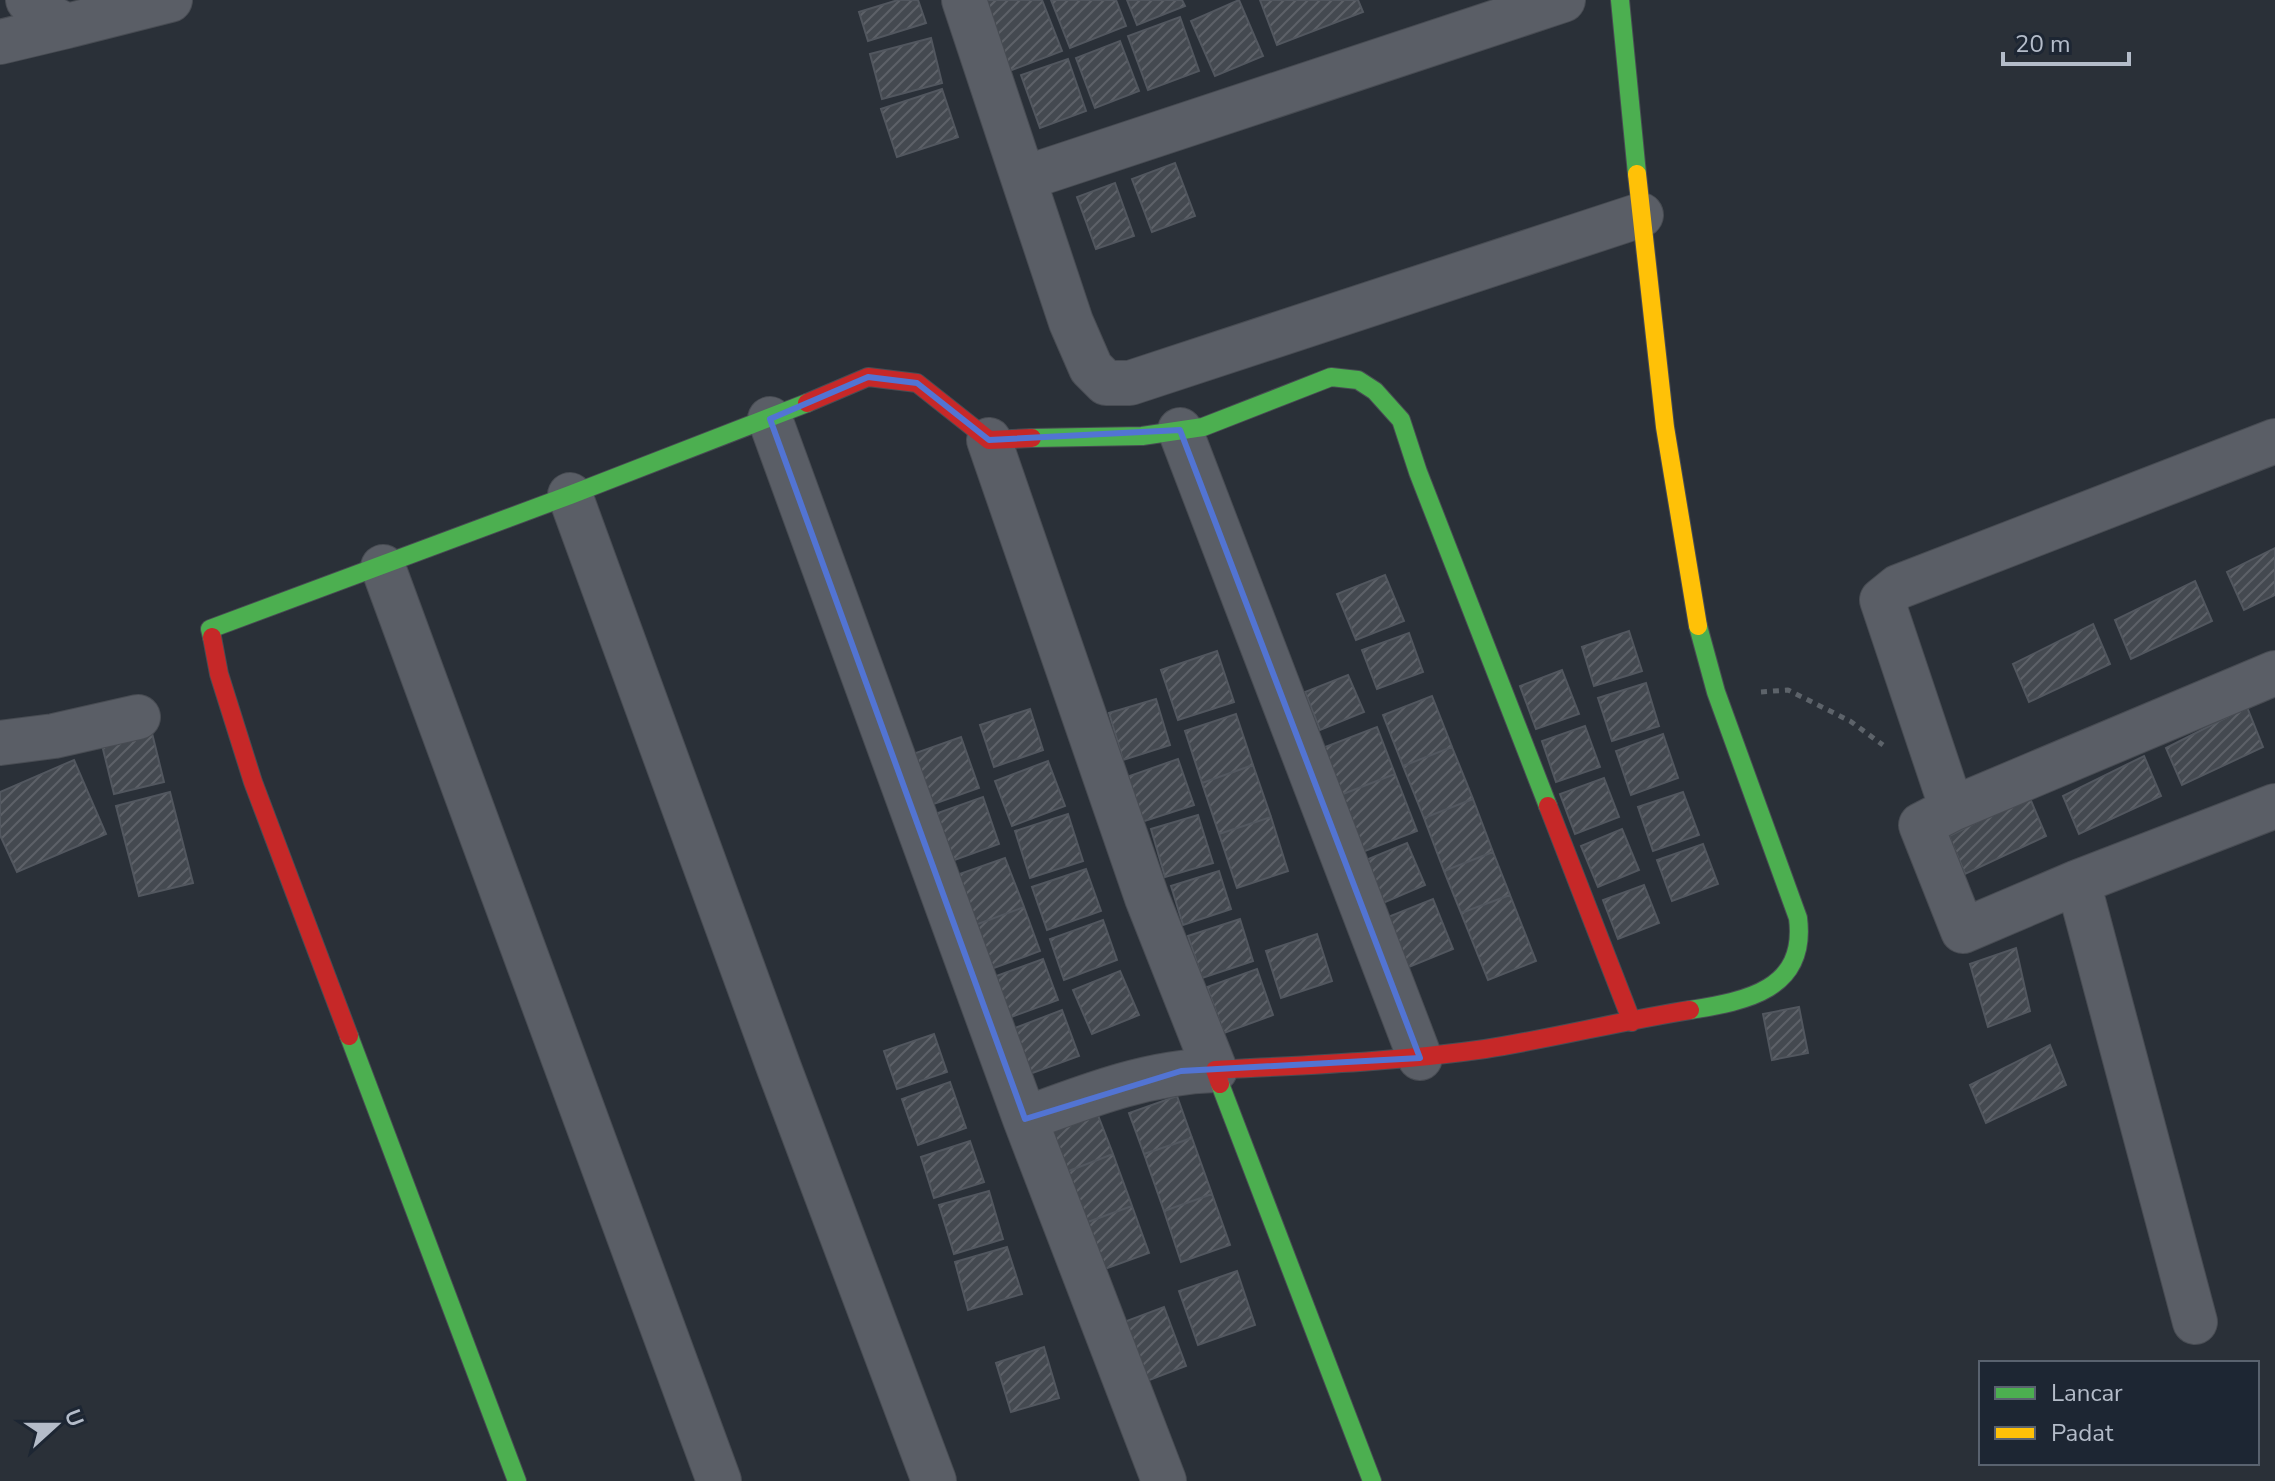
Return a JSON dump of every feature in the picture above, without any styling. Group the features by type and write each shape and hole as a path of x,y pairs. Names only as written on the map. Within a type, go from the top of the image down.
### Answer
{"street":[{"path":"28,0 67,26"},
{"path":"0,42 170,0"},
{"path":"964,0 1071,322 1091,368 1106,383 1117,385 1262,340 1641,215"},
{"path":"1025,178 1563,0"},
{"path":"1025,1119 1152,1076 1181,1071 1420,1058 1632,1022 1746,998 1771,987 1797,953 1801,934 1798,918 1716,692 1695,614 1668,442 1620,0"},
{"path":"517,1481 253,782 219,674 210,629 383,567 770,419 868,377 917,383 989,440 1147,898 1372,1481"},
{"path":"989,440 1142,436 1203,427 1331,377 1358,380 1375,391 1401,420 1632,1022"},
{"path":"1105,436 1117,385"},
{"path":"770,419 1025,1119 1164,1481"},
{"path":"1180,430 1420,1058"},
{"path":"1952,809 1882,600 1898,587 2275,441"},
{"path":"570,495 934,1481"},
{"path":"383,567 719,1481"},
{"path":"2275,673 1952,809 1921,825 1963,931 2078,882 2275,806"},
{"path":"0,743 54,736 138,717"},
{"path":"2078,882 2195,1322"}],"path":[{"path":"1716,692 1788,690 1850,721 1891,752"}],"highlighted area":[{"path":"868,377 917,383 989,440 1180,430 1420,1058 1181,1071 1025,1119 770,419"}],"building":[{"path":"898,0 918,0 926,23 868,41 859,12"},
{"path":"986,0 1042,0 1062,51 1004,73"},
{"path":"1051,0 1116,0 1126,26 1070,48"},
{"path":"1127,0 1182,0 1185,6 1137,25"},
{"path":"1239,0 1263,56 1215,76 1191,21"},
{"path":"1260,0 1358,0 1363,12 1277,45"},
{"path":"1180,17 1199,71 1148,90 1128,36"},
{"path":"931,38 942,83 882,99 870,54"},
{"path":"1120,41 1139,91 1095,108 1076,58"},
{"path":"1068,59 1086,111 1040,128 1021,75"},
{"path":"942,89 958,137 897,157 881,109"},
{"path":"1175,163 1195,216 1152,232 1132,179"},
{"path":"1115,183 1134,236 1096,249 1077,197"},
{"path":"2275,548 2275,595 2244,610 2227,572"},
{"path":"1385,575 1404,621 1356,640 1337,594"},
{"path":"2195,581 2212,621 2131,659 2115,620"},
{"path":"2093,624 2110,664 2029,702 2013,664"},
{"path":"1629,631 1642,671 1594,686 1582,647"},
{"path":"1409,633 1423,672 1377,689 1362,650"},
{"path":"1217,651 1234,702 1178,720 1161,670"},
{"path":"1562,670 1579,714 1536,729 1520,686"},
{"path":"1348,675 1364,712 1320,730 1305,692"},
{"path":"1646,683 1659,726 1612,741 1598,698"},
{"path":"1432,696 1452,747 1403,766 1383,715"},
{"path":"1156,699 1170,745 1123,760 1109,713"},
{"path":"2247,707 2263,747 2182,785 2166,748"},
{"path":"1030,709 1043,750 994,767 980,725"},
{"path":"1236,714 1253,765 1202,783 1185,731"},
{"path":"1585,726 1600,767 1556,782 1542,741"},
{"path":"1377,727 1395,774 1330,799 1312,752"},
{"path":"151,729 164,782 114,794 101,741"},
{"path":"1663,734 1678,778 1631,795 1616,751"},
{"path":"961,737 979,788 928,806 910,755"},
{"path":"1452,747 1473,799 1424,818 1403,766"},
{"path":"2144,756 2161,796 2079,834 2063,796"},
{"path":"1178,759 1194,805 1132,825 1118,780"},
{"path":"74,760 106,834 17,872 0,835 0,792"},
{"path":"1048,761 1065,806 1012,826 995,781"},
{"path":"1253,765 1271,817 1219,834 1202,783"},
{"path":"1395,774 1417,831 1352,856 1330,799"},
{"path":"1604,778 1619,817 1575,834 1560,794"},
{"path":"170,792 193,883 139,896 116,806"},
{"path":"1683,792 1699,835 1653,851 1638,807"},
{"path":"2029,796 2046,836 1965,874 1949,836"},
{"path":"983,797 999,844 949,862 932,815"},
{"path":"1473,799 1493,852 1444,871 1424,818"},
{"path":"1068,814 1083,861 1030,878 1015,831"},
{"path":"1198,815 1213,863 1165,877 1151,829"},
{"path":"1271,817 1288,871 1237,888 1219,834"},
{"path":"1622,829 1639,870 1598,887 1581,846"},
{"path":"1407,843 1425,885 1383,903 1366,860"},
{"path":"1703,844 1718,884 1672,901 1657,860"},
{"path":"1493,852 1510,895 1461,913 1444,871"},
{"path":"1005,858 1024,907 967,928 948,878"},
{"path":"1086,869 1101,911 1047,930 1032,887"},
{"path":"1219,871 1231,909 1183,925 1171,886"},
{"path":"1644,885 1659,923 1618,939 1603,900"},
{"path":"1510,895 1536,961 1488,980 1461,913"},
{"path":"1433,899 1453,949 1404,969 1383,919"},
{"path":"1024,907 1040,951 983,972 967,928"},
{"path":"1240,919 1253,961 1202,978 1188,936"},
{"path":"1103,920 1117,960 1064,980 1050,939"},
{"path":"1317,934 1332,981 1281,998 1266,951"},
{"path":"2016,948 2030,1011 1988,1027 1970,964"},
{"path":"1043,959 1058,1000 1003,1020 988,979"},
{"path":"1257,969 1273,1015 1224,1033 1207,987"},
{"path":"1120,971 1139,1015 1092,1034 1073,990"},
{"path":"1799,1007 1808,1053 1772,1060 1763,1014"},
{"path":"1062,1010 1079,1056 1027,1075 1010,1030"},
{"path":"934,1034 947,1072 897,1089 884,1051"},
{"path":"2050,1045 2066,1085 1986,1123 1970,1085"},
{"path":"950,1082 966,1128 918,1145 902,1099"},
{"path":"1177,1096 1192,1138 1144,1154 1129,1113"},
{"path":"1094,1105 1113,1154 1066,1172 1047,1123"},
{"path":"1192,1138 1212,1194 1164,1211 1144,1154"},
{"path":"970,1141 984,1182 934,1198 921,1157"},
{"path":"1113,1154 1132,1206 1085,1223 1066,1172"},
{"path":"989,1191 1003,1239 954,1254 939,1205"},
{"path":"1212,1194 1230,1245 1181,1262 1164,1211"},
{"path":"1132,1206 1149,1253 1102,1270 1085,1223"},
{"path":"1007,1247 1022,1294 968,1310 955,1262"},
{"path":"1237,1271 1255,1325 1198,1345 1179,1291"},
{"path":"1164,1307 1186,1366 1139,1384 1116,1325"},
{"path":"1044,1347 1059,1398 1011,1412 996,1363"}],"traffic: fast":[{"path":"1620,0 1637,174"},
{"path":"1032,438 1142,436 1203,427 1331,377 1358,380 1375,391 1401,420 1418,472 1548,806"},
{"path":"212,637 210,629 807,403"},
{"path":"1690,1010 1732,1002 1768,988 1783,976 1793,961 1798,942 1798,918 1716,692 1698,626"},
{"path":"349,1036 517,1481"},
{"path":"1220,1084 1372,1481"}],"traffic: slow":[{"path":"1637,174 1665,427 1698,626"}],"traffic: jam":[{"path":"807,403 868,377 917,383 989,440 1032,438"},
{"path":"212,637 219,674 253,782 349,1036"},
{"path":"1548,806 1632,1022"},
{"path":"1220,1084 1215,1070 1451,1053 1511,1045 1690,1010"}]}
